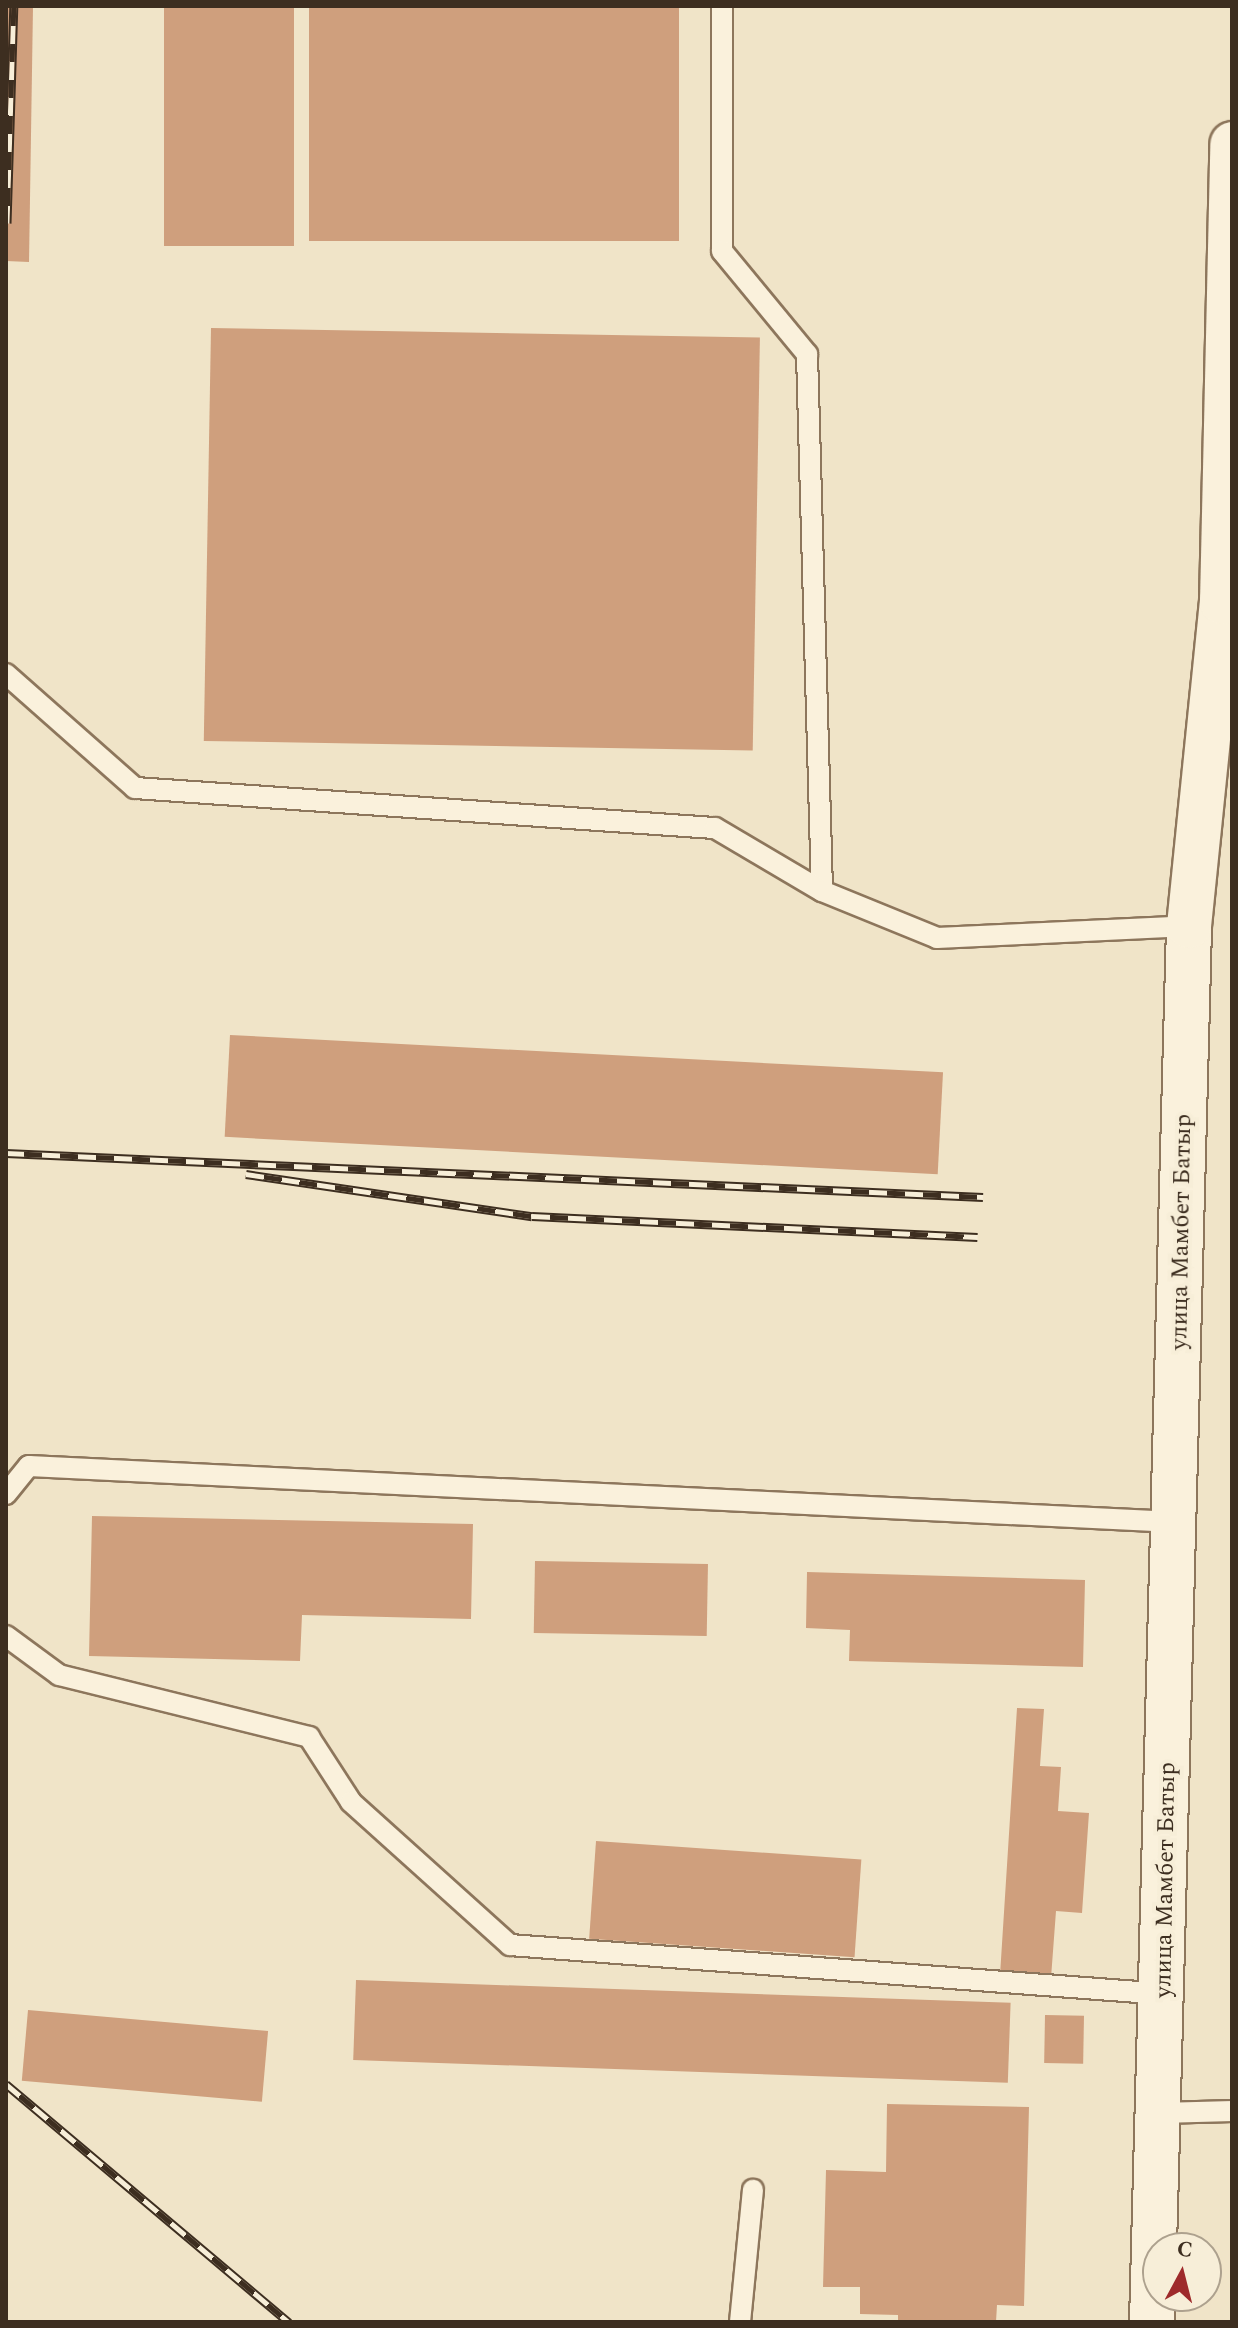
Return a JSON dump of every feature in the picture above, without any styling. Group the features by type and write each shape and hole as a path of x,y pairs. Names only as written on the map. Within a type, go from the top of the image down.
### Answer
{"main road":[{"name":"улица Мамбет Батыр","path":"1152,2322 1161,2113 1189,926 1227,602 1226,426 1232,144"}],"lane":[{"path":"722,6 722,251 807,354 822,891"},
{"path":"6,674 135,788 715,828 822,891 937,938 1189,926"},
{"path":"6,1494 29,1466 1175,1522"},
{"path":"6,1636 59,1675 309,1737 351,1802 510,1945 1164,1994"},
{"path":"1161,2113 1232,2111"},
{"path":"740,2322 753,2190"}],"building":[{"path":"6,6 33,6 29,262 6,261"},
{"path":"164,6 294,6 294,246 164,246"},
{"path":"309,6 679,6 679,241 309,241"},
{"path":"211,328 760,338 753,751 204,741"},
{"path":"230,1035 943,1072 938,1174 225,1137"},
{"path":"92,1516 473,1524 471,1619 302,1615 300,1661 89,1656"},
{"path":"535,1561 708,1564 707,1636 534,1633"},
{"path":"807,1572 1085,1580 1083,1667 849,1661 850,1630 806,1628"},
{"path":"1017,1708 1044,1709 1040,1766 1061,1767 1058,1811 1089,1813 1082,1913 1056,1911 1051,1978 1000,1975"},
{"path":"596,1841 861,1860 855,1957 589,1939"},
{"path":"356,1980 1011,2003 1008,2083 353,2060"},
{"path":"28,2010 268,2031 262,2102 22,2081"},
{"path":"1045,2015 1084,2016 1083,2064 1044,2063"},
{"path":"887,2104 1029,2107 1024,2306 997,2305 996,2322 898,2322 898,2315 860,2314 860,2287 823,2287 826,2170 886,2172"}],"railway":[{"path":"7,223 14,6"},
{"path":"6,1153 983,1197"},
{"path":"246,1174 532,1216 978,1237"},
{"path":"6,2084 289,2322"}]}
